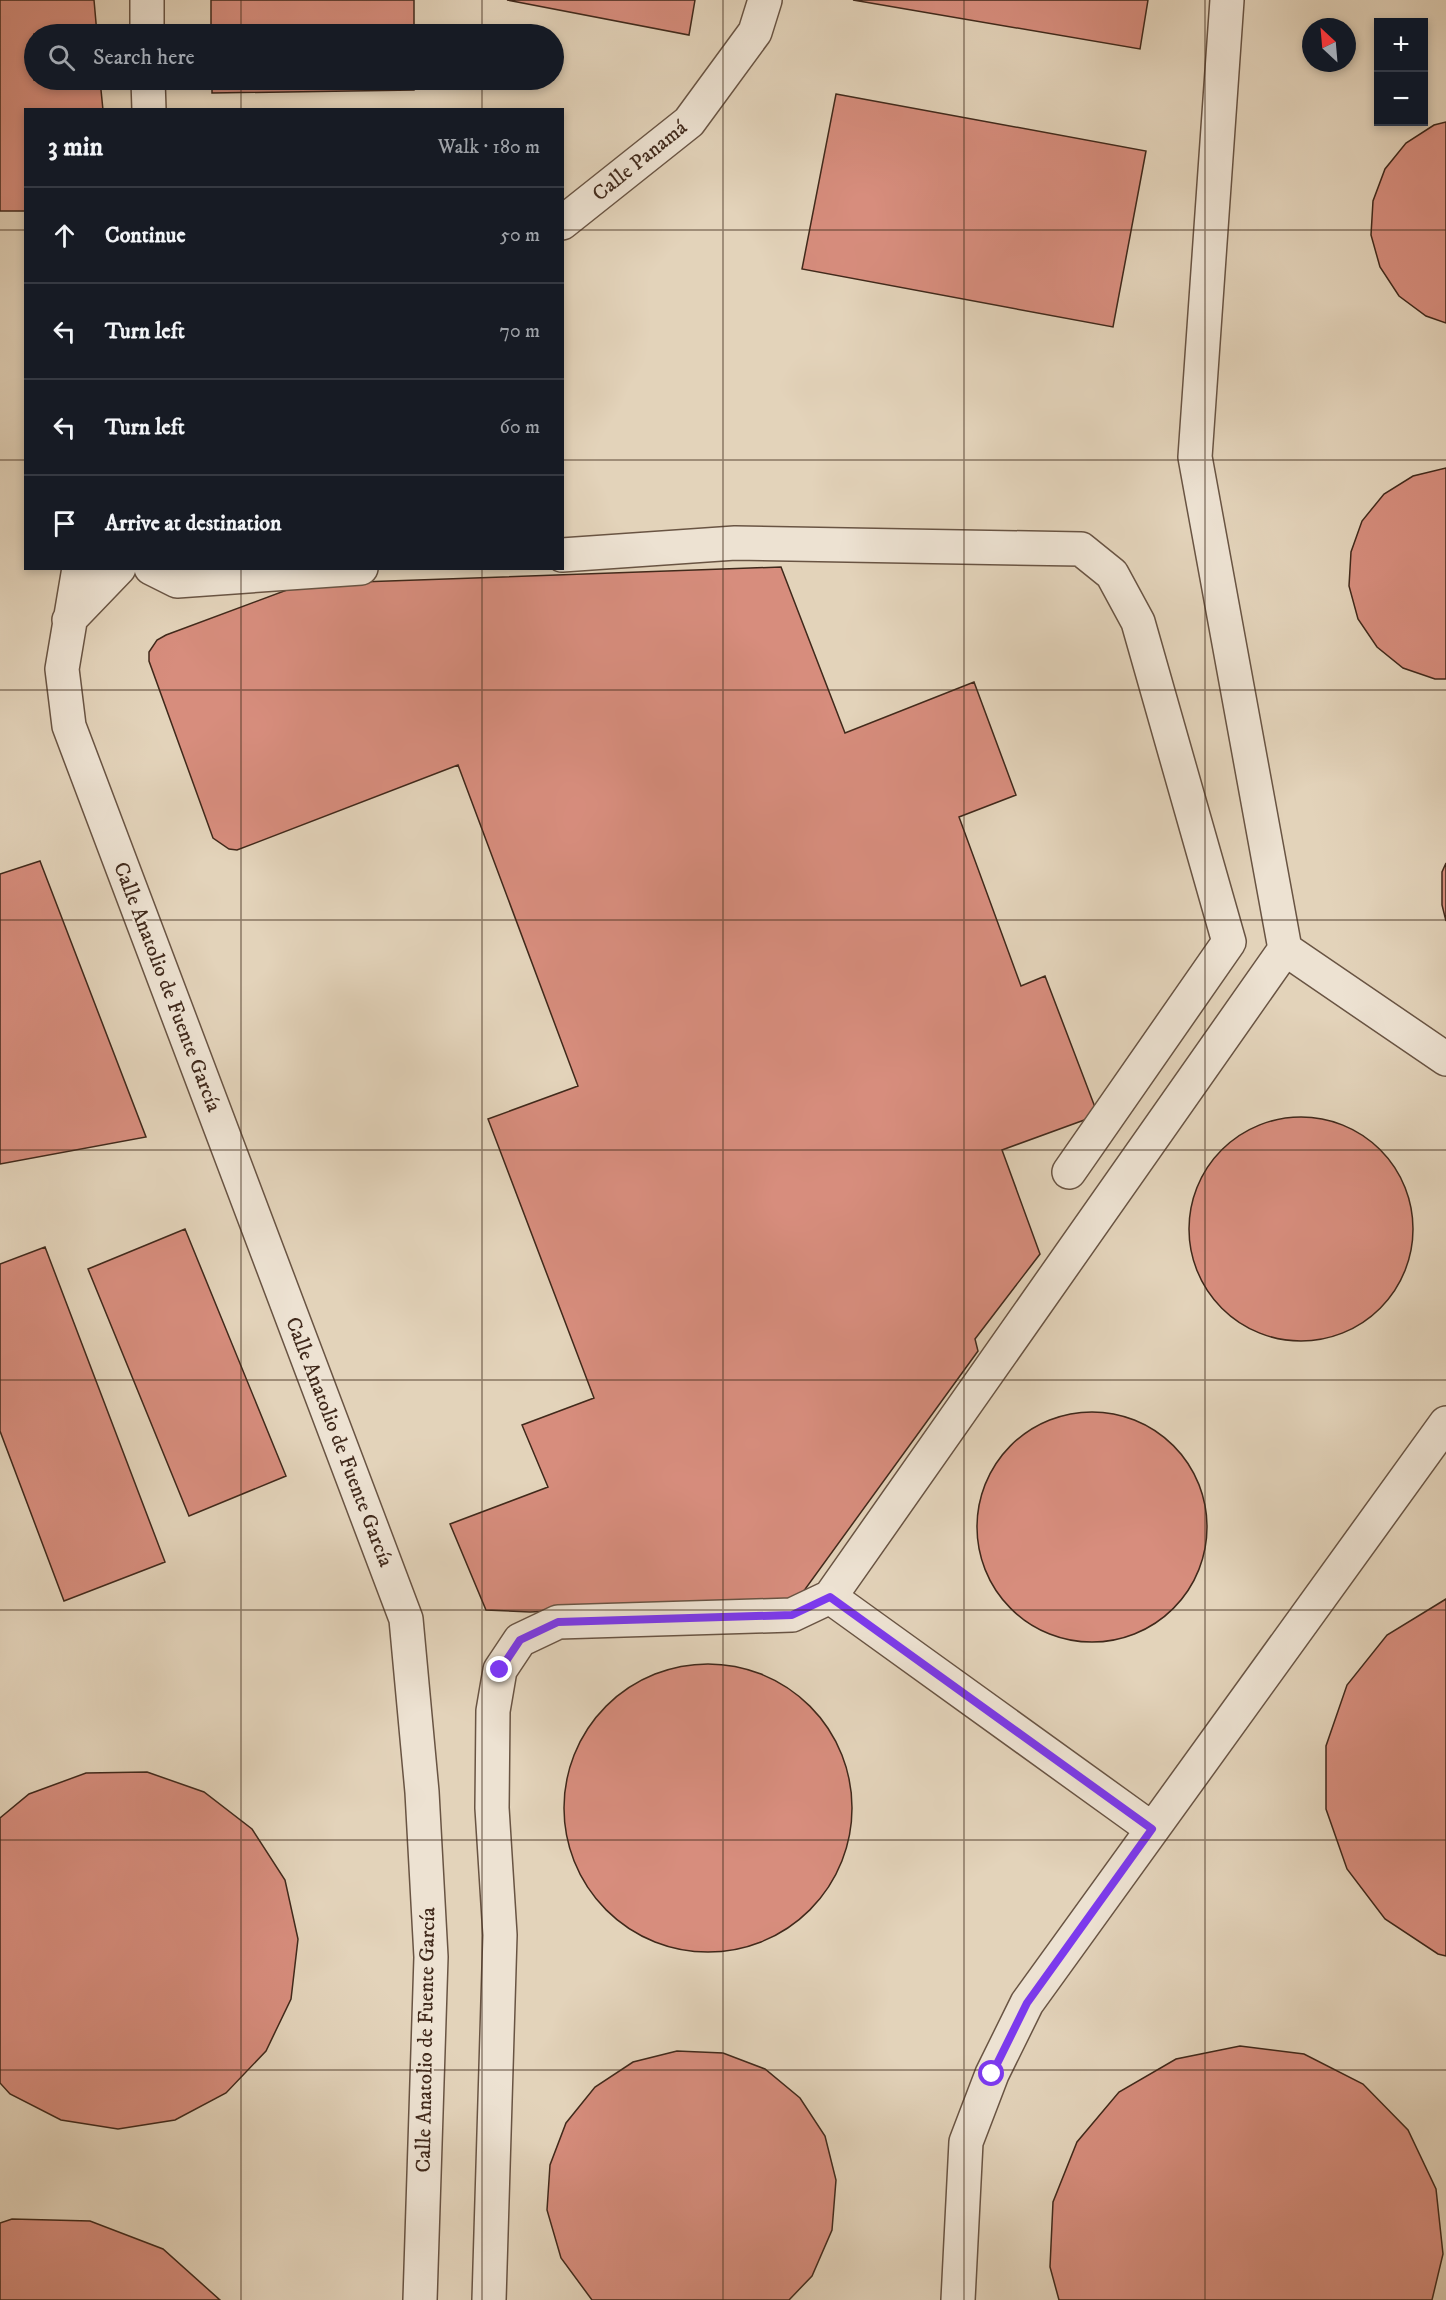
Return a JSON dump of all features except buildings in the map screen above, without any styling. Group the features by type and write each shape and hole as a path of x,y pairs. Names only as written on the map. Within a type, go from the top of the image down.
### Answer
{"street":[{"path":"147,0 147,24"},
{"name":"Calle Panamá","path":"564,221 689,122 755,32 765,0"},
{"path":"489,2300 500,1935 492,1808 493,1711 500,1670 520,1640 558,1622 792,1615 830,1597 1285,950 1195,457 1227,0"},
{"path":"148,90 149,108"},
{"path":"564,555 735,543 1081,549 1112,574 1138,622 1229,942 1069,1172"},
{"name":"Calle Anatolio de Fuente García","path":"79,570 62,669 69,726 406,1619 422,1792 431,1957 420,2300"},
{"path":"69,620 117,570"},
{"path":"155,570 177,581 333,570"},
{"path":"1285,950 1446,1059"},
{"path":"958,2300 966,2142 992,2074 1027,2003 1446,1423"},
{"path":"830,1597 1152,1829"}],"route":[{"path":"500,1670 520,1640 558,1622 635,1622 792,1615 830,1597 1152,1829 1027,2003 992,2074"}]}
